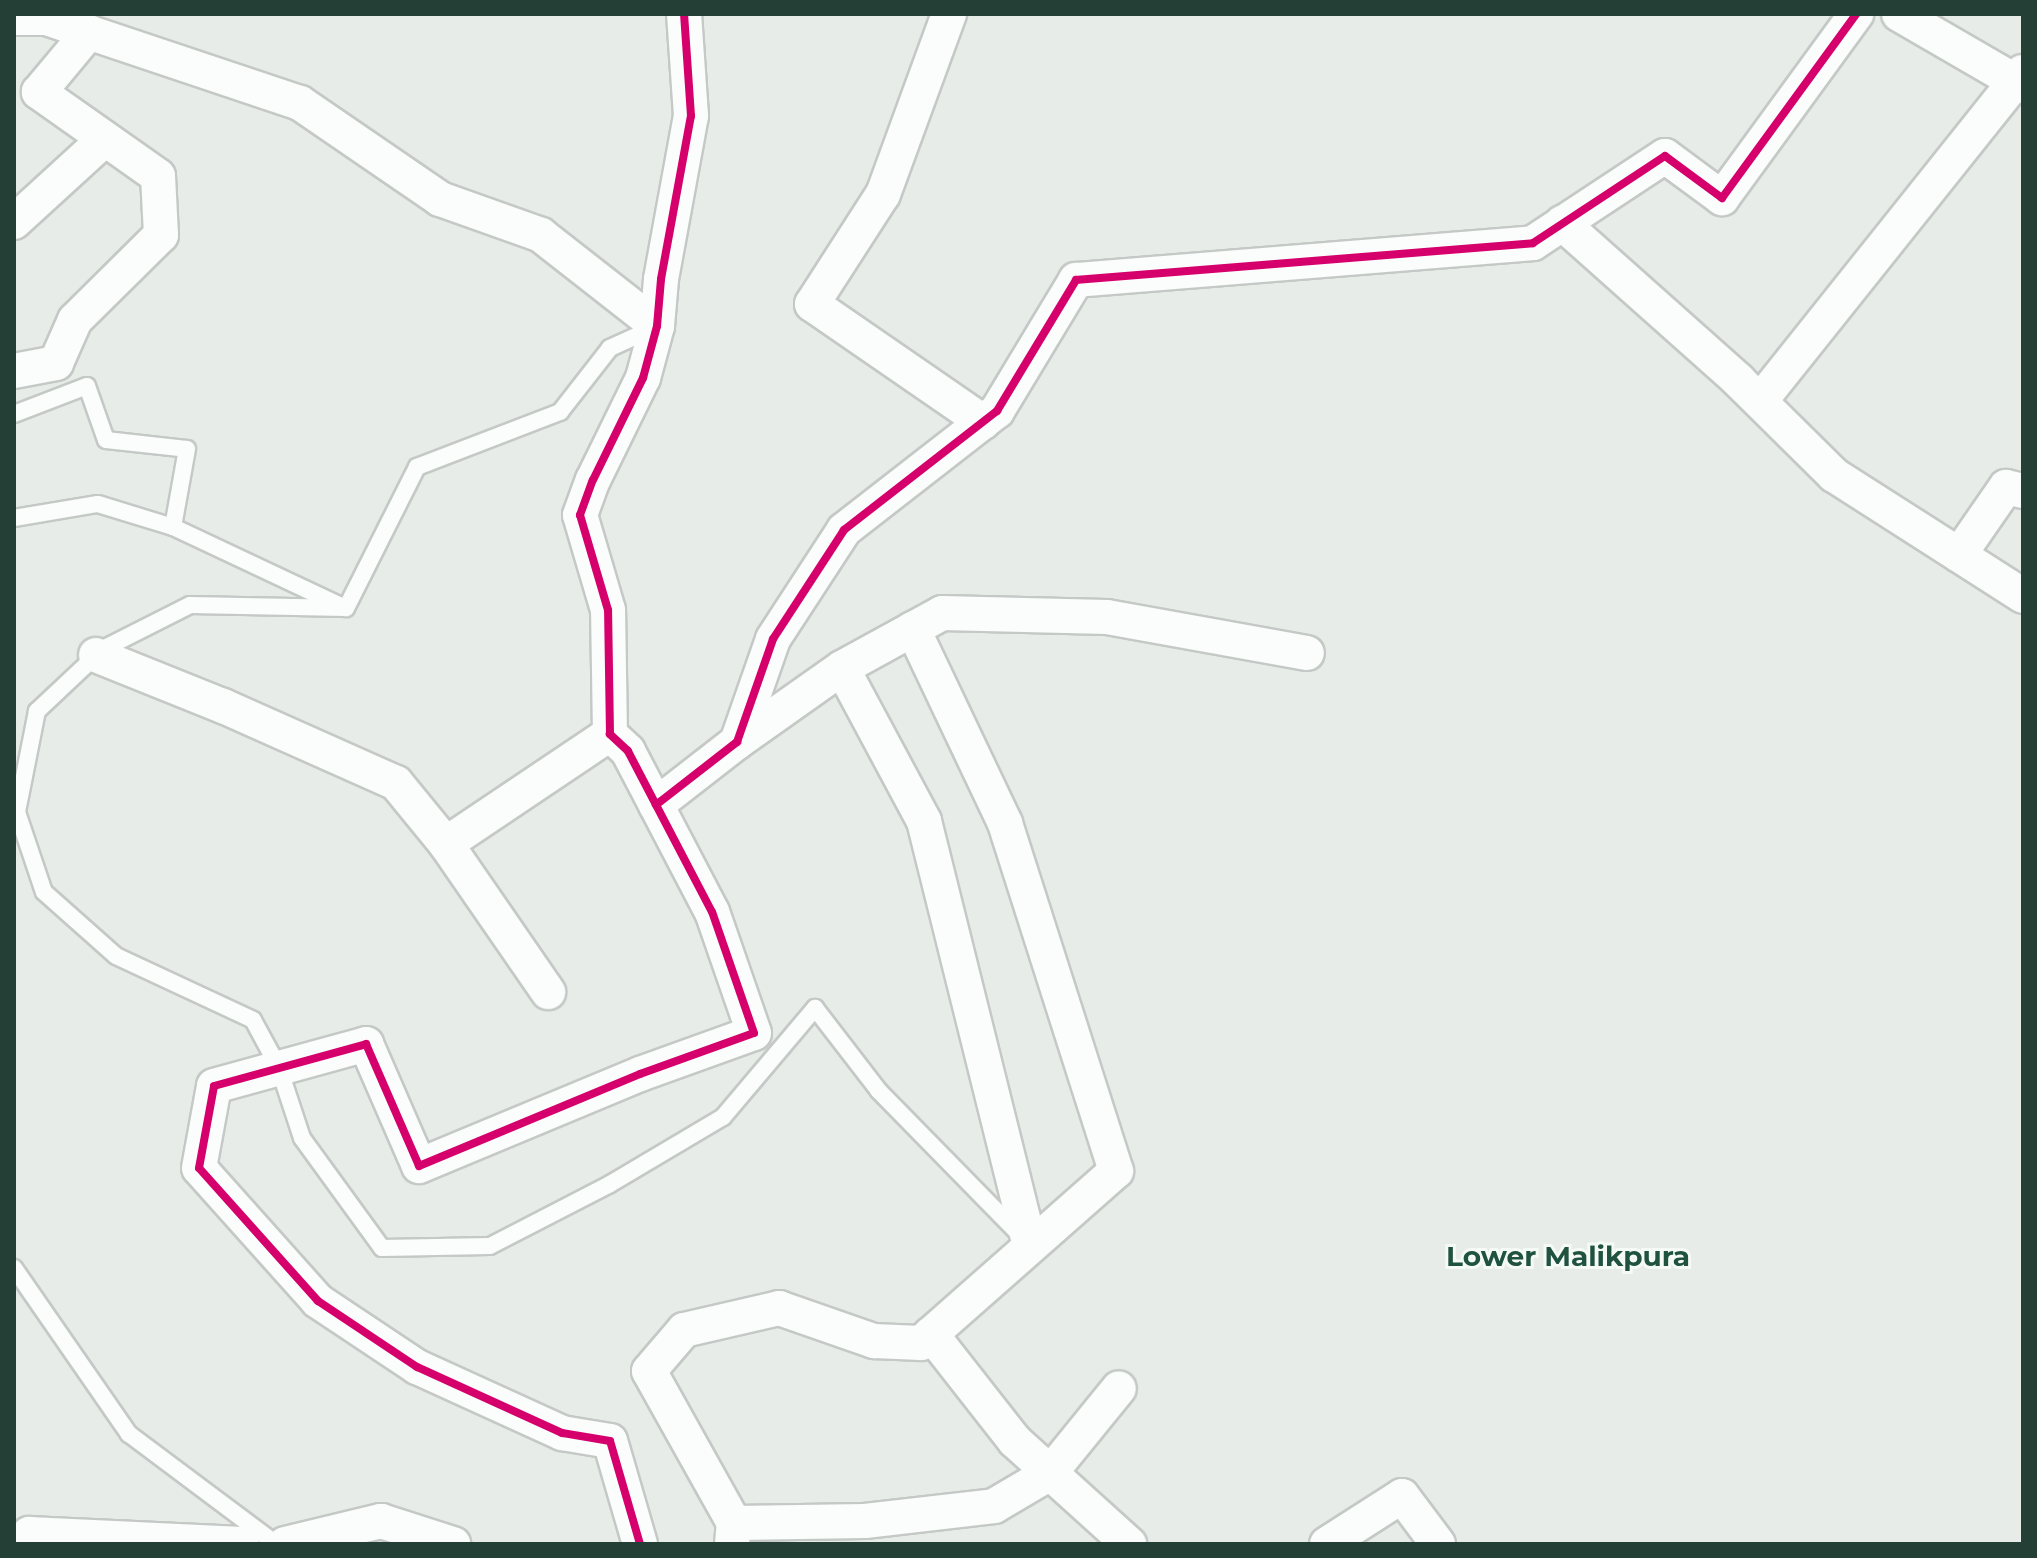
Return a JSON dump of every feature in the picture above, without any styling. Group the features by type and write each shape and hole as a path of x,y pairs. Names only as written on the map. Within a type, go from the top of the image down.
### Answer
{"street":[{"path":"640,1544 610,1441 562,1433 417,1367 330,1310 318,1301 199,1168 214,1086 366,1044 419,1166 640,1074 754,1033 712,912 628,751 610,734 608,610 580,515 593,480 643,378 657,326 661,279 691,116 684,14"},
{"path":"949,14 883,194 812,304 983,422"},
{"path":"737,742 773,639 844,530 997,411 1076,280 1533,243 1665,156 1722,198 1856,14"},
{"path":"1760,401 2021,80 1899,14"},
{"path":"36,17 300,103 440,199 541,235 657,326"},
{"path":"14,371 56,363 75,320 161,235 158,176 39,92 89,32"},
{"path":"14,222 105,139"},
{"path":"1562,223 1760,401 1834,475 2023,596"},
{"path":"1959,555 2006,487 2023,491"},
{"path":"656,805 737,742 842,668 942,613 1107,617 1307,653"},
{"path":"913,629 1005,823 1116,1171 921,1343 874,1341 779,1308 684,1330 649,1371 733,1533 994,1506 1050,1473 1119,1388"},
{"path":"96,655 223,706 396,783 446,844 548,992"},
{"path":"842,668 924,821 1030,1245"},
{"path":"446,844 610,734"},
{"path":"931,1334 1015,1441 1129,1544"},
{"path":"1327,1544 1402,1496 1438,1544"},
{"path":"285,1544 381,1521 453,1544"},
{"path":"25,1544 29,1534 242,1544"}],"lane":[{"path":"346,608 417,467 560,412 610,348 657,326"},
{"path":"14,414 87,386 106,440 187,449 173,527"},
{"path":"14,518 98,504 173,527 346,608"},
{"path":"346,608 190,605 96,655 37,711 17,812 44,892 116,956 253,1020 279,1068 302,1138 382,1248 490,1246 610,1184 723,1117 815,1008 879,1091 1030,1245"},
{"path":"14,1268 129,1434 276,1544"}],"cycle path":[{"path":"640,1544 610,1441 562,1433 417,1367 318,1301 199,1168 214,1086 366,1044 419,1166 640,1074 754,1033 712,912 628,751 610,734 608,610 580,515 593,480 643,378 657,326 661,279 691,116 684,14"},
{"path":"656,805 737,742 773,639 844,530 997,411 1076,280 1533,243 1665,156 1722,198 1856,14"}],"district":[{"name":"Lower Malikpura","path":"1568,1256"}]}
